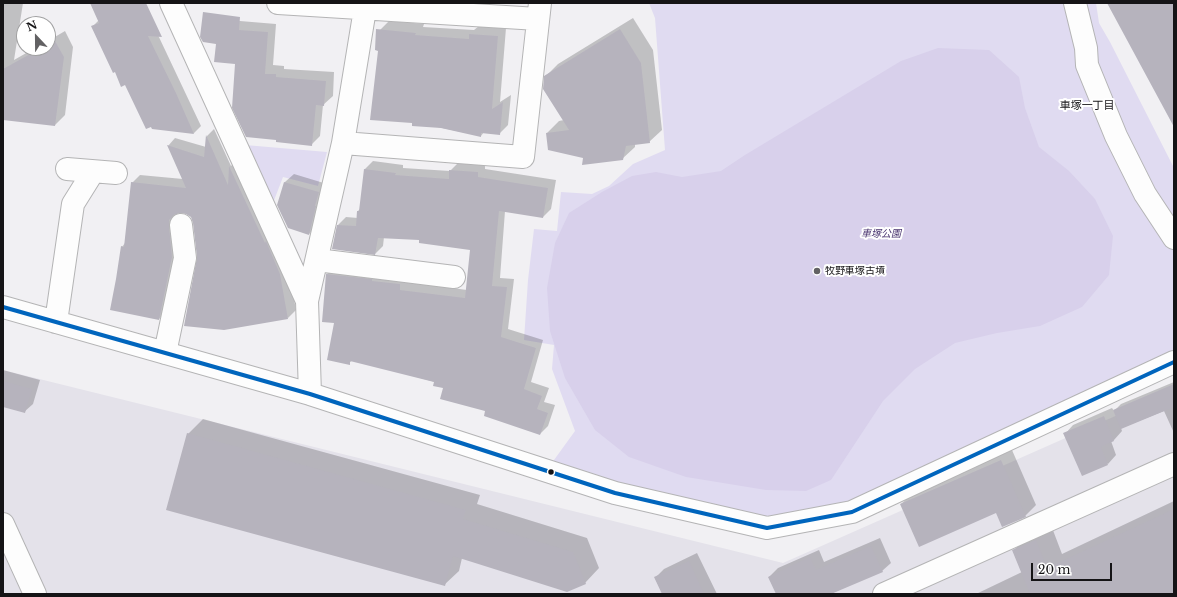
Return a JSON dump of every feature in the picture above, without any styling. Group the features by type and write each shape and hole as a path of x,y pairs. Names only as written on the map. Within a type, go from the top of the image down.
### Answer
{"street":[{"path":"171,3 307,302"},
{"path":"278,3 539,11 523,157 343,143"},
{"path":"1075,3 1086,48 1088,64 1116,136 1145,194 1174,238"},
{"path":"310,394 307,302 343,143 366,6"},
{"path":"67,169 116,173"},
{"path":"56,322 74,204 94,172"},
{"path":"165,353 185,258 181,225"},
{"path":"317,260 454,277"},
{"path":"3,307 310,394 615,493 767,528 852,512 1174,362"},
{"path":"884,594 1174,464"},
{"path":"3,524 35,594"}],"shaded area":[{"path":"3,370 783,563 1174,390 1174,594 3,594"}],"green space":[{"name":"車塚公園","path":"649,3 1096,3 1099,23 1174,168 1174,354 848,504 767,528 546,471 575,431 552,369 554,345 524,340 528,280 534,229 557,231 561,192 592,194 609,186 633,164 665,150 655,18"},
{"path":"938,48 989,50 1019,77 1025,108 1039,147 1069,171 1095,199 1113,236 1109,275 1082,307 1040,326 997,333 955,343 915,369 883,401 831,480 806,491 766,490 686,477 629,457 595,430 565,378 550,331 547,288 555,243 569,213 602,192 632,176 656,172 682,177 721,171 901,61"},
{"path":"245,145 327,152 318,186 283,177 273,203"}],"building":[{"path":"90,3 146,3 162,37 148,36 194,134 152,129 151,127 146,129 125,85 121,87 115,72 113,73 91,26 99,23"},
{"path":"1107,3 1174,3 1174,127"},
{"path":"203,12 240,17 239,30 268,32 265,74 276,74 276,77 326,81 324,106 316,105 312,146 246,137 232,108 235,64 214,62 216,44 203,42 200,37"},
{"path":"376,29 416,33 415,35 469,39 469,34 498,36 492,109 503,102 500,135 481,133 481,137 441,128 412,126 412,123 370,120 378,51 375,50"},
{"path":"620,29 641,63 650,143 626,146 623,160 582,165 583,158 548,150 546,133 569,130 543,89 544,76"},
{"path":"56,43 64,57 55,126 3,120 3,69 27,56 56,56"},
{"path":"206,135 228,185 229,166 265,243 266,241 280,274 288,319 224,330 184,326 197,257 191,217 180,213 174,215 169,220 172,257 159,320 110,310 121,246 124,247 131,182 186,188 167,145 204,157"},
{"path":"364,169 396,173 395,175 449,179 449,170 478,172 478,177 548,188 543,218 499,211 492,286 507,287 501,337 536,348 524,389 542,396 537,409 548,413 540,435 484,416 485,411 440,399 443,388 433,386 434,382 350,361 350,365 327,360 334,323 322,322 326,274 372,279 372,281 400,284 400,290 465,298 470,250 419,243 419,240 378,238 375,255 332,249 337,225 356,226"},
{"path":"284,182 319,192 309,235 288,228 277,205"},
{"path":"3,381 32,389 25,413 3,407"},
{"path":"1174,384 1174,407 1121,429 1113,410"},
{"path":"1104,416 1114,441 1101,447 1108,465 1082,476 1063,433"},
{"path":"187,433 466,510 463,519 573,552 586,584 567,592 453,556 445,586 166,510"},
{"path":"1001,460 1026,517 1002,527 996,513 919,547 900,504"},
{"path":"1174,509 1174,594 1030,594 1012,550 1036,540 1047,568"},
{"path":"871,546 883,572 831,594 776,594 768,577 810,557 816,570"},
{"path":"689,561 704,594 662,594 654,577"}],"transit line":[{"path":"3,307 310,394 615,493 767,528 852,512 1174,362"}],"place":[{"name":"牧野車塚古墳","path":"817,271"}],"district":[{"name":"車塚一丁目","path":"1087,106"}]}
